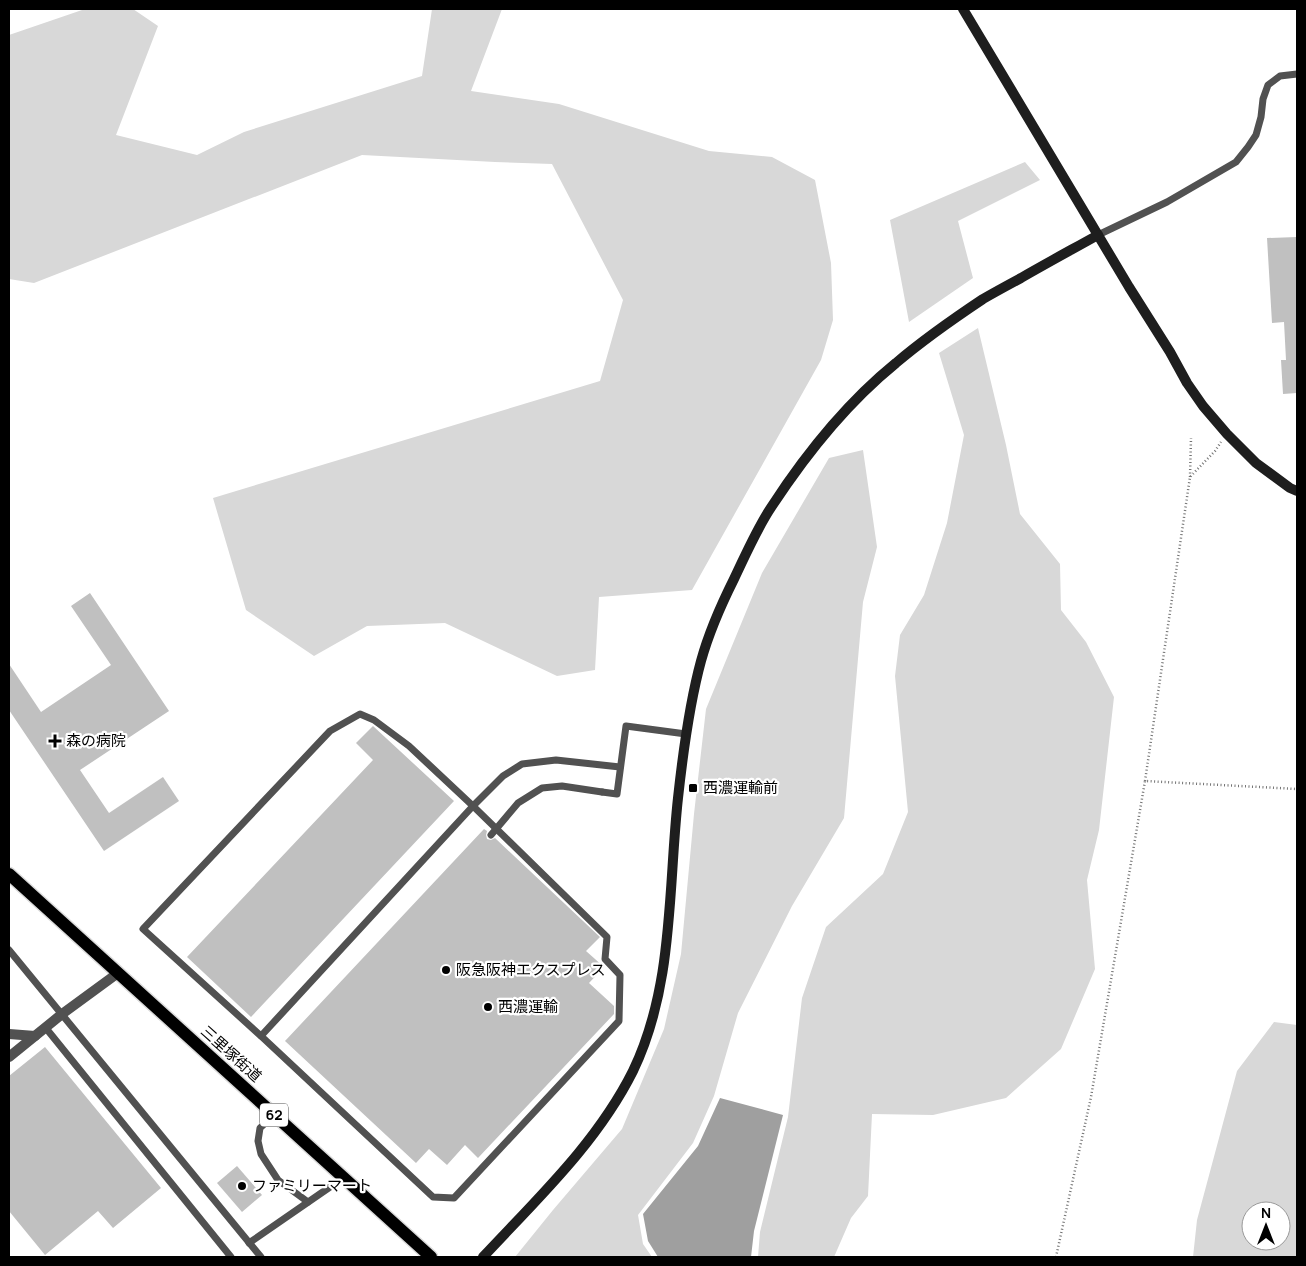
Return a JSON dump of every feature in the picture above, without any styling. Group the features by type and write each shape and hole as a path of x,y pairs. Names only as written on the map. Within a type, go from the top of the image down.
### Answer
{"main road":[{"name":"三里塚街道","path":"9,874 431,1257"}],"street":[{"path":"963,9 1187,383 1203,406 1227,434 1256,463 1297,491"},
{"path":"483,1257 587,1143 616,1103 634,1068 647,1036 656,1006 663,965 678,800 692,701 702,659 715,620 770,507 823,436 886,371 937,331 985,298 1098,235"},
{"path":"9,1057 45,1027 118,973"},
{"path":"9,1034 35,1036"}],"lane":[{"path":"1098,235 1167,202 1236,162 1256,135 1263,99 1268,85 1280,76 1297,74"},
{"path":"360,714 374,720 408,746 474,806 607,937 605,959 620,976 619,1022 454,1198 433,1197 261,1036 143,929 330,731 360,714"},
{"path":"491,835 518,803 542,788 562,786 617,794 626,726 686,734"},
{"path":"261,1036 503,776 522,764 556,760 620,767"},
{"path":"9,950 261,1257"},
{"path":"45,1027 231,1257"},
{"path":"274,1115 260,1128 258,1142 261,1154 278,1180 308,1202"},
{"path":"249,1243 343,1178"}],"path":[{"path":"1190,477 1215,451 1227,434"},
{"path":"1056,1257 1091,1097 1145,781 1190,477 1190,438"},
{"path":"1145,781 1297,789"}],"shaded area":[{"path":"85,9 133,9 158,26 116,135 197,155 244,132 422,76 432,9 502,9 471,91 559,104 709,151 772,157 815,180 831,263 833,320 821,360 692,590 599,597 595,670 557,676 445,623 367,626 314,656 246,610 213,498 600,381 623,300 552,164 362,155 34,283 9,279 9,35"},
{"path":"1025,162 1040,180 958,221 973,278 909,322 890,220"},
{"path":"978,328 1006,445 1020,514 1060,564 1061,610 1086,642 1114,697 1099,830 1087,880 1095,969 1061,1049 1006,1098 933,1115 872,1114 868,1196 851,1218 834,1257 758,1257 760,1232 788,1117 802,998 826,927 883,874 908,812 895,676 900,635 924,595 947,523 964,435 939,353"},
{"path":"863,450 877,547 863,602 844,818 792,906 738,1013 714,1096 693,1143 638,1215 643,1244 652,1257 515,1257 622,1129 664,1029 681,954 706,709 762,573 829,458"},
{"path":"1274,1022 1297,1025 1297,1257 1193,1257 1197,1220 1237,1071"},
{"path":"720,1098 783,1115 754,1231 751,1257 658,1257 648,1241 643,1214 698,1146"}],"building":[{"path":"1297,237 1297,393 1283,394 1281,360 1286,360 1284,322 1272,323 1267,238"},
{"path":"90,593 169,711 80,770 109,813 163,777 179,801 104,851 9,710 9,664 41,712 111,665 71,606"},
{"path":"373,726 454,801 251,1017 187,957 373,760 356,743"},
{"path":"484,829 487,831 487,839 495,838 600,937 586,951 604,967 589,983 614,1006 614,1014 478,1158 465,1145 447,1165 429,1149 416,1163 285,1041"},
{"path":"45,1047 161,1188 113,1228 98,1211 45,1255 9,1211 9,1076"},
{"path":"237,1166 262,1195 242,1212 217,1183"}],"place":[{"name":"森の病院","path":"55,741"},
{"name":"西濃運輸前","path":"693,788"},
{"name":"阪急阪神エクスプレス","path":"446,970"},
{"name":"西濃運輸","path":"488,1007"},
{"name":"ファミリーマート","path":"242,1186"}]}
